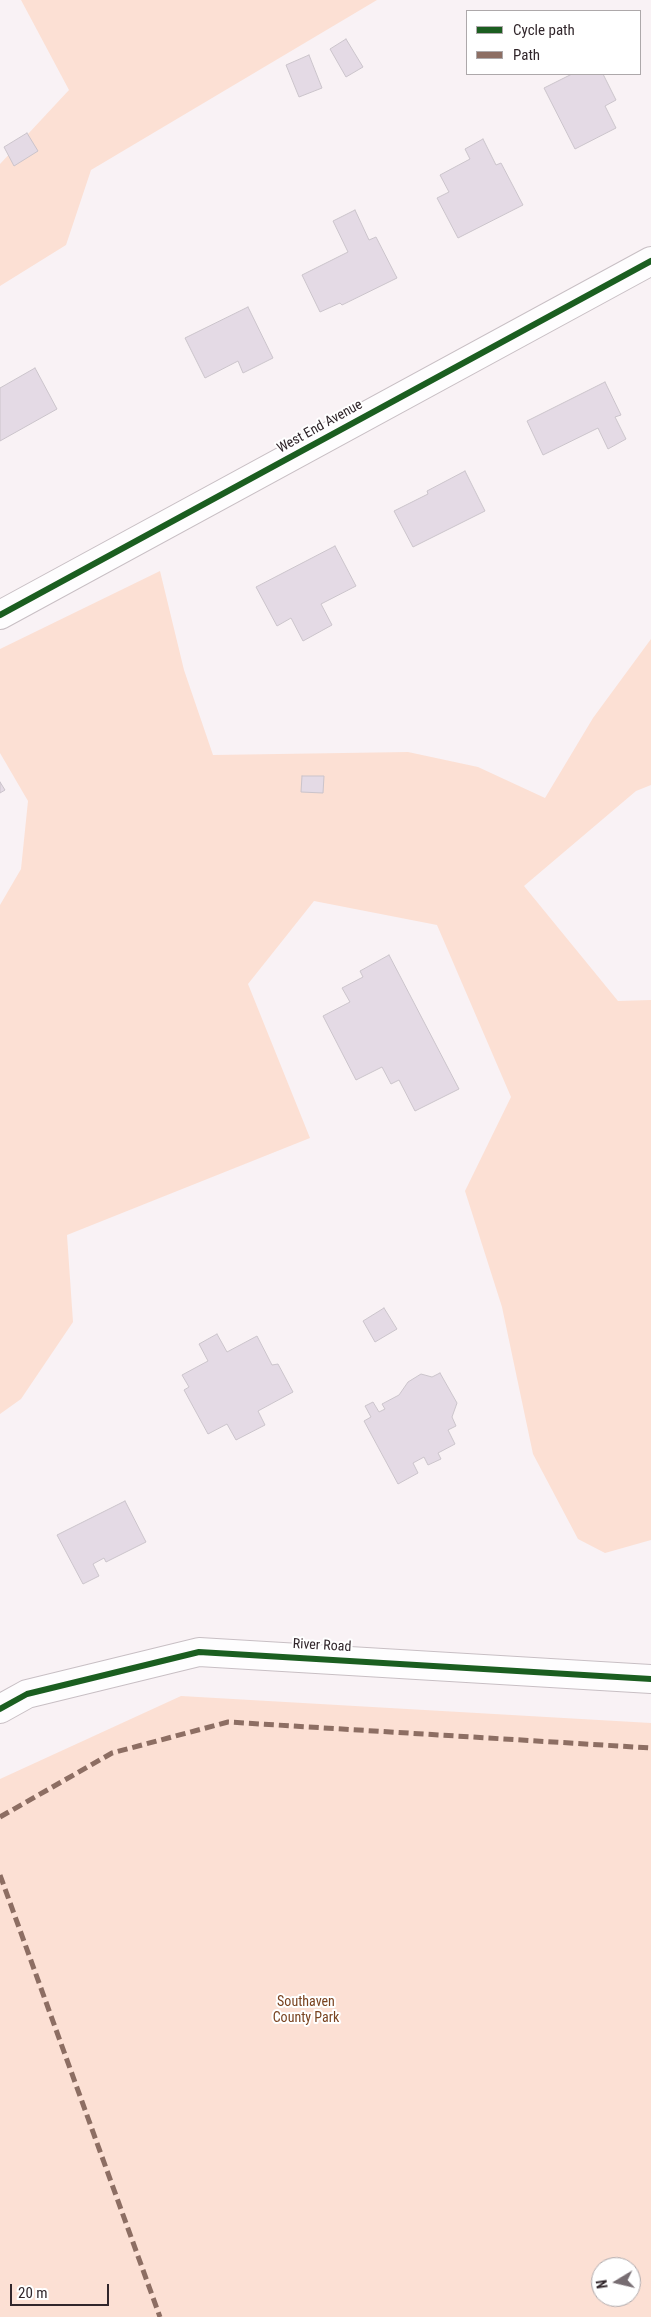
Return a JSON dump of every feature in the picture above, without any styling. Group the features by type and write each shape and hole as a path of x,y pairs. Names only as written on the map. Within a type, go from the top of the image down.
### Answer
{"street":[{"name":"West End Avenue","path":"0,615 651,262"},
{"name":"River Road","path":"0,1709 27,1694 199,1652 651,1679"}],"green space":[{"path":"21,0 377,0 91,170 66,245 0,286 0,164 69,90"},
{"path":"160,571 184,670 213,755 408,752 478,767 545,798 593,718 651,639 651,785 636,791 524,886 618,1001 651,1000 651,1540 605,1553 578,1539 533,1454 502,1307 465,1191 511,1097 437,925 314,901 248,984 310,1138 67,1235 73,1322 21,1399 0,1414 0,905 21,869 28,801 0,753 0,649"},
{"name":"Southaven County Park","path":"181,1696 651,1723 651,2317 0,2317 0,1779"}],"building":[{"path":"346,39 363,67 346,77 330,49"},
{"path":"309,55 322,88 299,97 286,65"},
{"path":"570,75 604,75 616,100 605,106 616,128 575,149 544,88"},
{"path":"27,133 38,151 14,166 4,147"},
{"path":"483,139 496,165 501,163 523,205 458,238 437,198 449,192 440,175 470,159 465,149"},
{"path":"355,210 369,240 376,237 397,278 342,305 340,303 320,312 302,275 348,252 333,221"},
{"path":"248,307 273,358 243,373 238,361 205,378 185,338"},
{"path":"35,368 57,409 0,441 0,388"},
{"path":"605,382 621,415 615,417 626,439 608,449 598,428 543,455 527,421"},
{"path":"465,471 485,511 413,547 394,511 428,494 427,491"},
{"path":"335,546 356,586 321,604 332,625 303,641 291,618 277,626 256,587"},
{"path":"302,776 324,776 323,793 301,792"},
{"path":"0,782 5,790 0,793"},
{"path":"389,955 459,1089 415,1111 399,1080 391,1084 382,1067 356,1080 323,1016 350,1002 342,988 363,977 360,971"},
{"path":"384,1308 397,1329 375,1342 363,1321"},
{"path":"217,1334 227,1352 257,1336 272,1365 278,1364 293,1392 258,1411 265,1425 236,1440 227,1424 208,1434 184,1390 189,1387 182,1375 208,1361 199,1344"},
{"path":"440,1373 457,1403 452,1417 456,1426 448,1430 455,1444 438,1453 441,1459 428,1465 424,1457 413,1463 418,1473 398,1484 364,1421 371,1417 365,1406 373,1402 379,1412 385,1409 382,1404 399,1395 408,1382 421,1374 432,1377"},
{"path":"125,1501 146,1542 106,1562 104,1558 93,1564 99,1576 83,1584 57,1535"}],"marked path":[{"path":"0,1817 112,1753 228,1722 651,1748"},
{"path":"0,1875 160,2317"}],"cycle path":[{"path":"0,615 651,261"},
{"path":"0,1709 27,1694 199,1652 651,1679"}]}
